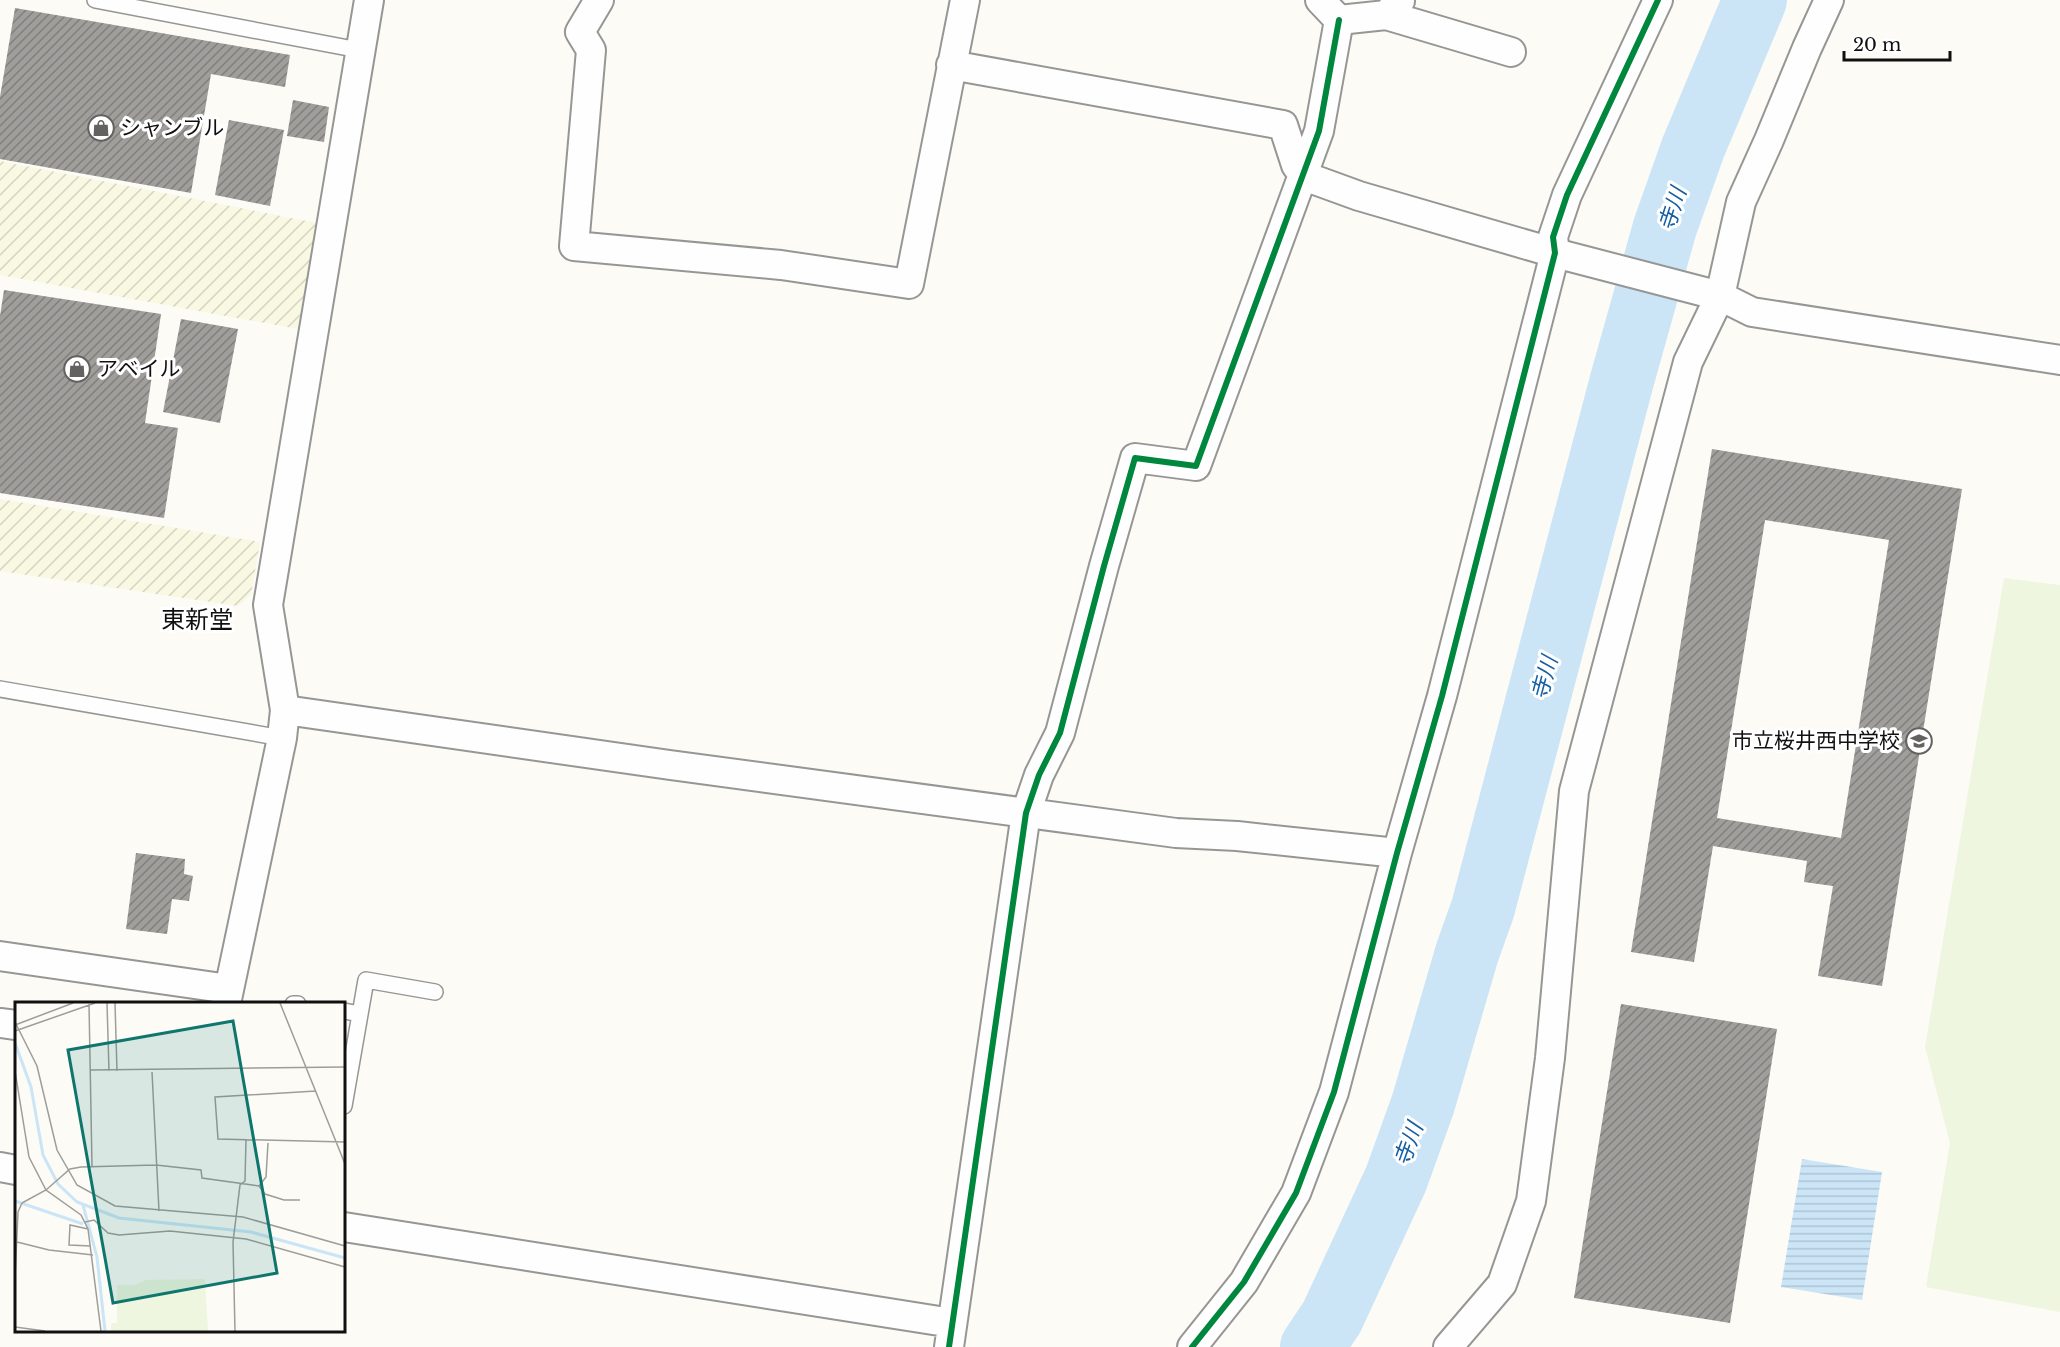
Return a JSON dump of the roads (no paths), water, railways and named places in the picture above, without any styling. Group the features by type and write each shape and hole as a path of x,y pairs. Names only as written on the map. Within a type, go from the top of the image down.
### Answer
{"street":[{"path":"0,956 228,996 282,738 285,710 268,606 369,0"},
{"path":"599,0 580,32 591,50 574,246 782,265 909,284 965,0"},
{"path":"1566,256 1553,237 1567,195 1658,0"},
{"path":"1448,1347 1502,1284 1531,1201 1550,1058 1575,791 1688,362 1741,202 1770,140 1829,0"},
{"path":"345,1227 950,1335 1026,813 1039,775 1060,733 1135,458 1196,466 1319,131 1330,10 1393,8 1511,52"},
{"path":"951,65 1282,125 1296,165 1304,176 1359,196 1566,256 1710,294 1752,312 2060,360"},
{"path":"1192,1347 1244,1282 1296,1193 1334,1092 1397,853 1566,256"},
{"path":"285,710 670,765 1176,833 1237,836 1397,853"},
{"path":"0,1023 15,1025"},
{"path":"0,1167 15,1170"}],"lane":[{"path":"95,0 359,50"},
{"path":"0,689 282,738"},
{"path":"345,1100 366,980 435,992"},
{"path":"345,1011 360,1014"}],"water":[{"path":"1802,1159 1882,1172 1862,1300 1781,1287"}],"waterway":[{"name":"寺川","path":"1312,1347 1332,1317 1396,1179 1423,1104 1467,953 1483,908 1622,380 1665,227 1693,148 1755,0"}],"place":[{"name":"シャンブル","path":"101,128"},
{"name":"アベイル","path":"77,369"},
{"name":"市立桜井西中学校","path":"1919,741"}],"district":[{"name":"東新堂","path":"197,620"}]}
